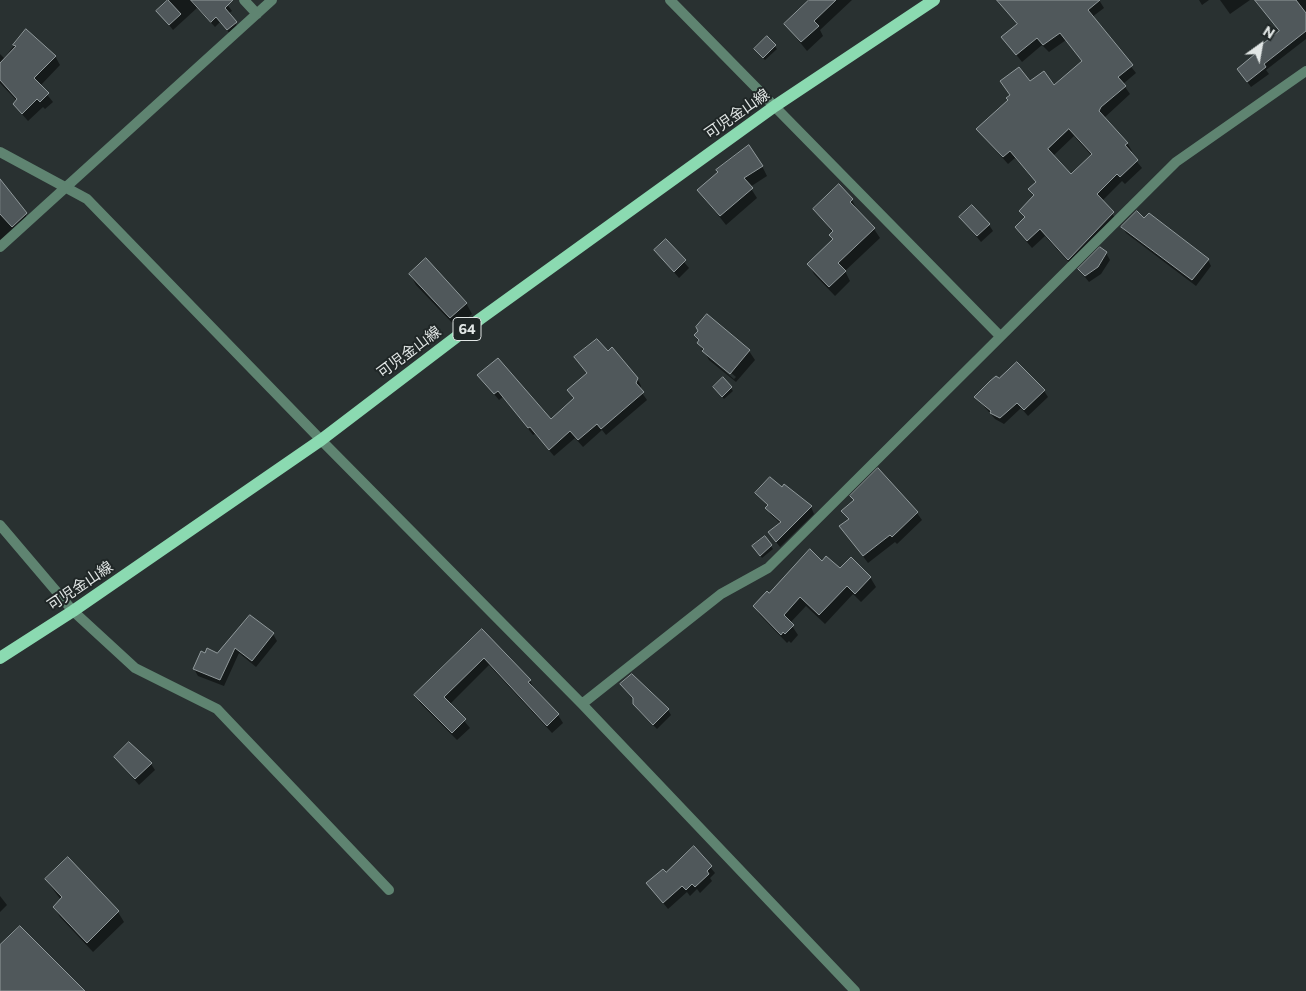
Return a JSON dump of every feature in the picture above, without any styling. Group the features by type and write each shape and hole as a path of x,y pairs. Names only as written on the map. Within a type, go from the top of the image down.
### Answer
{"main road":[{"name":"可児金山線","path":"0,658 73,611 321,440 480,319 775,106 934,0"}],"street":[{"path":"244,0 257,14"},
{"path":"0,247 272,0"},
{"path":"670,0 1000,336"},
{"path":"582,704 721,594 768,568 1176,162 1306,71"},
{"path":"0,152 87,199 321,440 582,704 855,991"},
{"path":"0,525 73,611 135,668 216,709 389,890"}],"building":[{"path":"168,0 181,14 169,25 156,11"},
{"path":"191,0 233,0 225,8 237,22 227,30 216,17 211,22"},
{"path":"809,0 836,0 814,21 819,26 801,42 784,24"},
{"path":"997,0 1100,0 1088,10 1133,65 1118,77 1126,86 1101,107 1099,111 1128,143 1125,145 1138,160 1120,177 1117,174 1097,194 1114,212 1068,260 1040,229 1027,241 1015,227 1025,217 1019,211 1034,195 1028,189 1036,182 1010,151 1003,157 976,129 1008,100 1006,98 1010,95 1000,81 1019,67 1030,81 1044,71 1054,85 1082,61 1060,33 1043,45 1037,38 1016,55 1001,37 1017,24","holes":["1069,129 1092,154 1071,174 1048,149"]},
{"path":"1255,0 1296,0 1306,13 1306,31 1264,64 1266,67 1247,82 1237,69 1261,49 1259,47 1279,31"},
{"path":"26,29 56,56 34,78 49,93 40,102 37,99 22,114 13,104 17,99 0,80 0,63 16,46 13,45"},
{"path":"767,36 776,45 763,58 754,49"},
{"path":"749,145 763,166 744,178 753,188 720,216 697,190 718,172 716,170"},
{"path":"0,179 27,213 12,227 0,214"},
{"path":"839,184 853,199 850,202 875,228 838,263 846,271 829,287 807,264 833,239 829,235 833,231 813,209"},
{"path":"972,205 990,224 977,236 959,217"},
{"path":"1137,211 1144,218 1149,213 1209,259 1192,280 1121,227"},
{"path":"666,239 686,260 674,272 654,250"},
{"path":"1100,247 1107,252 1098,267 1085,276 1078,269"},
{"path":"426,258 467,303 450,318 409,274"},
{"path":"707,314 750,350 730,374 702,351 704,349 697,343 699,340 694,335 698,331 696,327"},
{"path":"597,339 608,351 612,347 638,378 636,383 644,392 601,429 597,424 578,440 570,431 549,450 530,427 528,428 498,391 494,394 477,375 498,358 551,419 574,398 567,390 587,373 574,357"},
{"path":"1017,362 1045,390 1024,410 1017,403 1000,418 990,413 991,411 974,397 996,376 999,378"},
{"path":"723,377 732,387 722,397 713,387"},
{"path":"878,468 918,512 892,537 890,535 863,556 839,526 849,519 841,511 854,500 850,496"},
{"path":"770,477 782,487 784,484 812,506 776,542 768,532 781,522 765,508 768,505 755,493"},
{"path":"765,536 772,545 760,556 752,546"},
{"path":"810,549 822,561 826,556 840,568 851,557 871,577 855,594 847,586 819,615 800,597 784,615 794,625 785,634 783,632 781,635 753,606 767,591 769,593"},
{"path":"250,615 274,633 252,661 235,648 220,680 193,669 201,651 205,653 207,648 217,653"},
{"path":"482,629 531,680 528,682 559,714 547,726 484,658 444,697 466,719 452,733 414,695"},
{"path":"632,674 669,709 653,725 633,704 633,698 620,684"},
{"path":"129,742 152,763 135,779 114,757"},
{"path":"694,846 712,866 707,871 709,874 695,887 692,884 686,890 682,886 663,903 646,883 663,869 666,872"},
{"path":"68,857 119,911 87,943 53,907 62,897 45,879"},
{"path":"20,926 85,991 0,991 0,945"}]}
